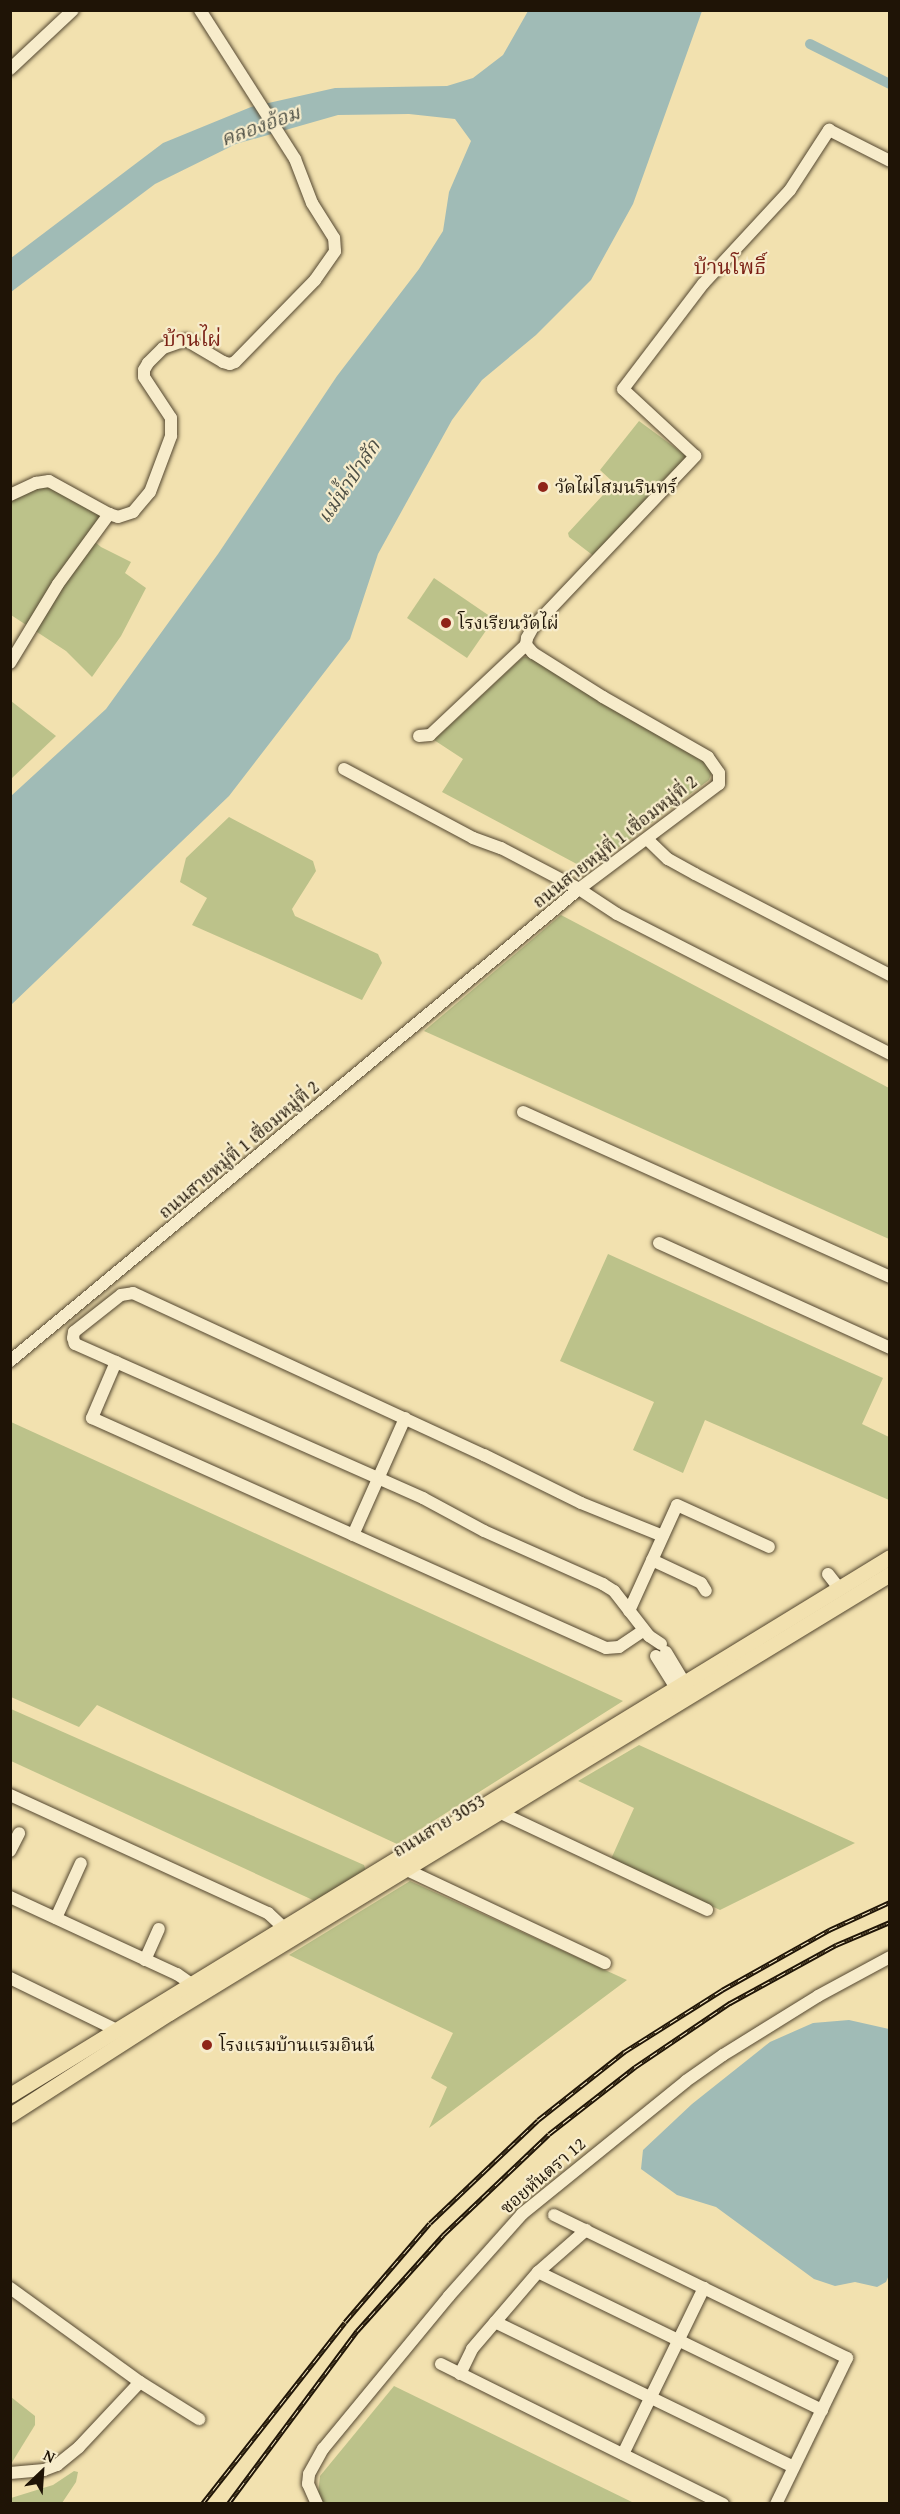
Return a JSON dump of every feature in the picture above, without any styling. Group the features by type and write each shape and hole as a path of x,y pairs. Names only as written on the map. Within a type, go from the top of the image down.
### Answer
{"main road":[{"name":"ถนนสาย 3053","path":"10,2095 890,1557"},
{"name":"ถนนสาย 3053","path":"10,2115 169,2013 890,1574"}],"street":[{"path":"10,69 73,10"},
{"path":"10,495 36,483 49,481 118,517 127,515 140,506 150,492 171,436 171,418 144,377 148,363 163,348 186,340 223,362 230,364 235,362 315,280 335,250 334,238 309,198 295,159 200,10"},
{"path":"418,736 430,735 526,645 533,627 695,456 623,389 703,284 790,190 828,130 890,161"},
{"path":"10,663 58,584 109,514"},
{"name":"ถนนสายหมู่ที่ 1 เชื่อมหมู่ที่ 2","path":"10,1361 579,889 719,784 719,773 708,757 603,697 533,653 526,645"},
{"path":"344,769 465,834 501,848 579,889 617,914 890,1054"},
{"path":"647,839 668,859 890,975"},
{"path":"523,1112 890,1277"},
{"path":"659,1243 890,1348"},
{"path":"663,1536 581,1503 405,1418 133,1293 127,1292 121,1295 74,1332 75,1344 378,1478 484,1531 603,1584 614,1591 659,1650 680,1685"},
{"path":"116,1362 92,1418 606,1648 620,1647 646,1633"},
{"path":"353,1535 405,1418"},
{"path":"629,1611 677,1505 770,1547"},
{"path":"652,1560 701,1583 706,1591"},
{"path":"828,1574 839,1588"},
{"path":"10,1795 268,1913 283,1927"},
{"path":"499,1812 707,1910"},
{"path":"10,1851 19,1833"},
{"path":"56,1918 81,1863"},
{"path":"405,1869 422,1880 605,1963"},
{"path":"10,1897 190,1983"},
{"path":"145,1960 159,1929"},
{"name":"ซอยหันตรา 12","path":"317,2504 308,2484 309,2474 323,2449 449,2296 522,2214 723,2055 818,1996 890,1957"},
{"path":"10,1978 116,2029 131,2039"},
{"path":"554,2215 847,2358 776,2504"},
{"path":"460,2374 472,2349 538,2272 586,2230"},
{"path":"538,2272 822,2410"},
{"path":"10,2288 140,2382 199,2419"},
{"path":"623,2454 704,2288"},
{"path":"495,2322 794,2467"},
{"path":"441,2364 723,2504"},
{"path":"10,2473 44,2470 63,2460 140,2382"}],"green space":[{"path":"639,421 685,455 686,464 595,557 569,537 568,533 614,483 600,470"},
{"path":"50,486 104,516 89,537 101,547 131,562 125,573 146,588 121,636 92,677 66,651 11,615 11,501 38,487"},
{"path":"434,578 494,619 467,658 407,618"},
{"path":"523,657 531,657 703,761 712,772 709,780 588,870 442,792 463,759 434,740"},
{"path":"11,701 56,736 11,779"},
{"path":"229,817 313,861 316,871 292,909 295,916 378,954 382,963 362,1000 192,925 207,898 180,882 186,858"},
{"path":"561,915 889,1088 889,1239 424,1031"},
{"path":"608,1254 883,1378 862,1424 889,1437 889,1500 705,1420 683,1473 633,1450 654,1402 560,1361"},
{"path":"11,1422 623,1701 397,1844 97,1705 79,1727 11,1697"},
{"path":"11,1709 364,1865 366,1871 315,1901 11,1761"},
{"path":"639,1745 855,1843 720,1910 611,1859 634,1808 578,1781"},
{"path":"410,1881 627,1980 429,2128 447,2087 431,2078 453,2033 289,1955"},
{"path":"394,2386 634,2503 324,2504 318,2495 320,2476"},
{"path":"11,2397 35,2416 35,2425 11,2464"},
{"path":"74,2471 78,2472 76,2482 62,2503 11,2503 11,2498 53,2485"}],"water":[{"path":"528,11 702,11 633,204 591,280 536,335 482,380 452,420 378,554 350,639 229,796 11,1005 11,796 106,709 218,554 337,376 419,269 443,231 449,192 471,141 455,119 409,114 338,115 236,144 155,184 11,292 11,258 163,143 251,107 335,88 447,86 473,78 503,55"},
{"path":"849,2020 889,2029 889,2275 886,2282 877,2287 855,2282 835,2286 814,2279 716,2207 677,2195 641,2169 643,2150 692,2104 770,2042 813,2023"}],"waterway":[{"path":"810,44 890,84"}],"railway":[{"path":"202,2504 345,2322 430,2223 538,2120 624,2052 722,1990 829,1930 890,1902"},
{"path":"228,2504 357,2331 443,2235 549,2134 635,2067 730,2003 836,1945 890,1922"}],"place":[{"name":"วัดไผ่โสมนรินทร์","path":"543,487"},
{"name":"โรงเรียนวัดไผ่","path":"446,623"},
{"name":"โรงแรมบ้านแรมอินน์","path":"207,2045"}],"district":[{"name":"บ้านโพธิ์","path":"730,267"},
{"name":"บ้านไผ่","path":"192,339"}],"water label":[{"name":"คลองอ้อม","path":"260,125"},
{"name":"แม่น้ำป่าสัก","path":"348,481"}]}
